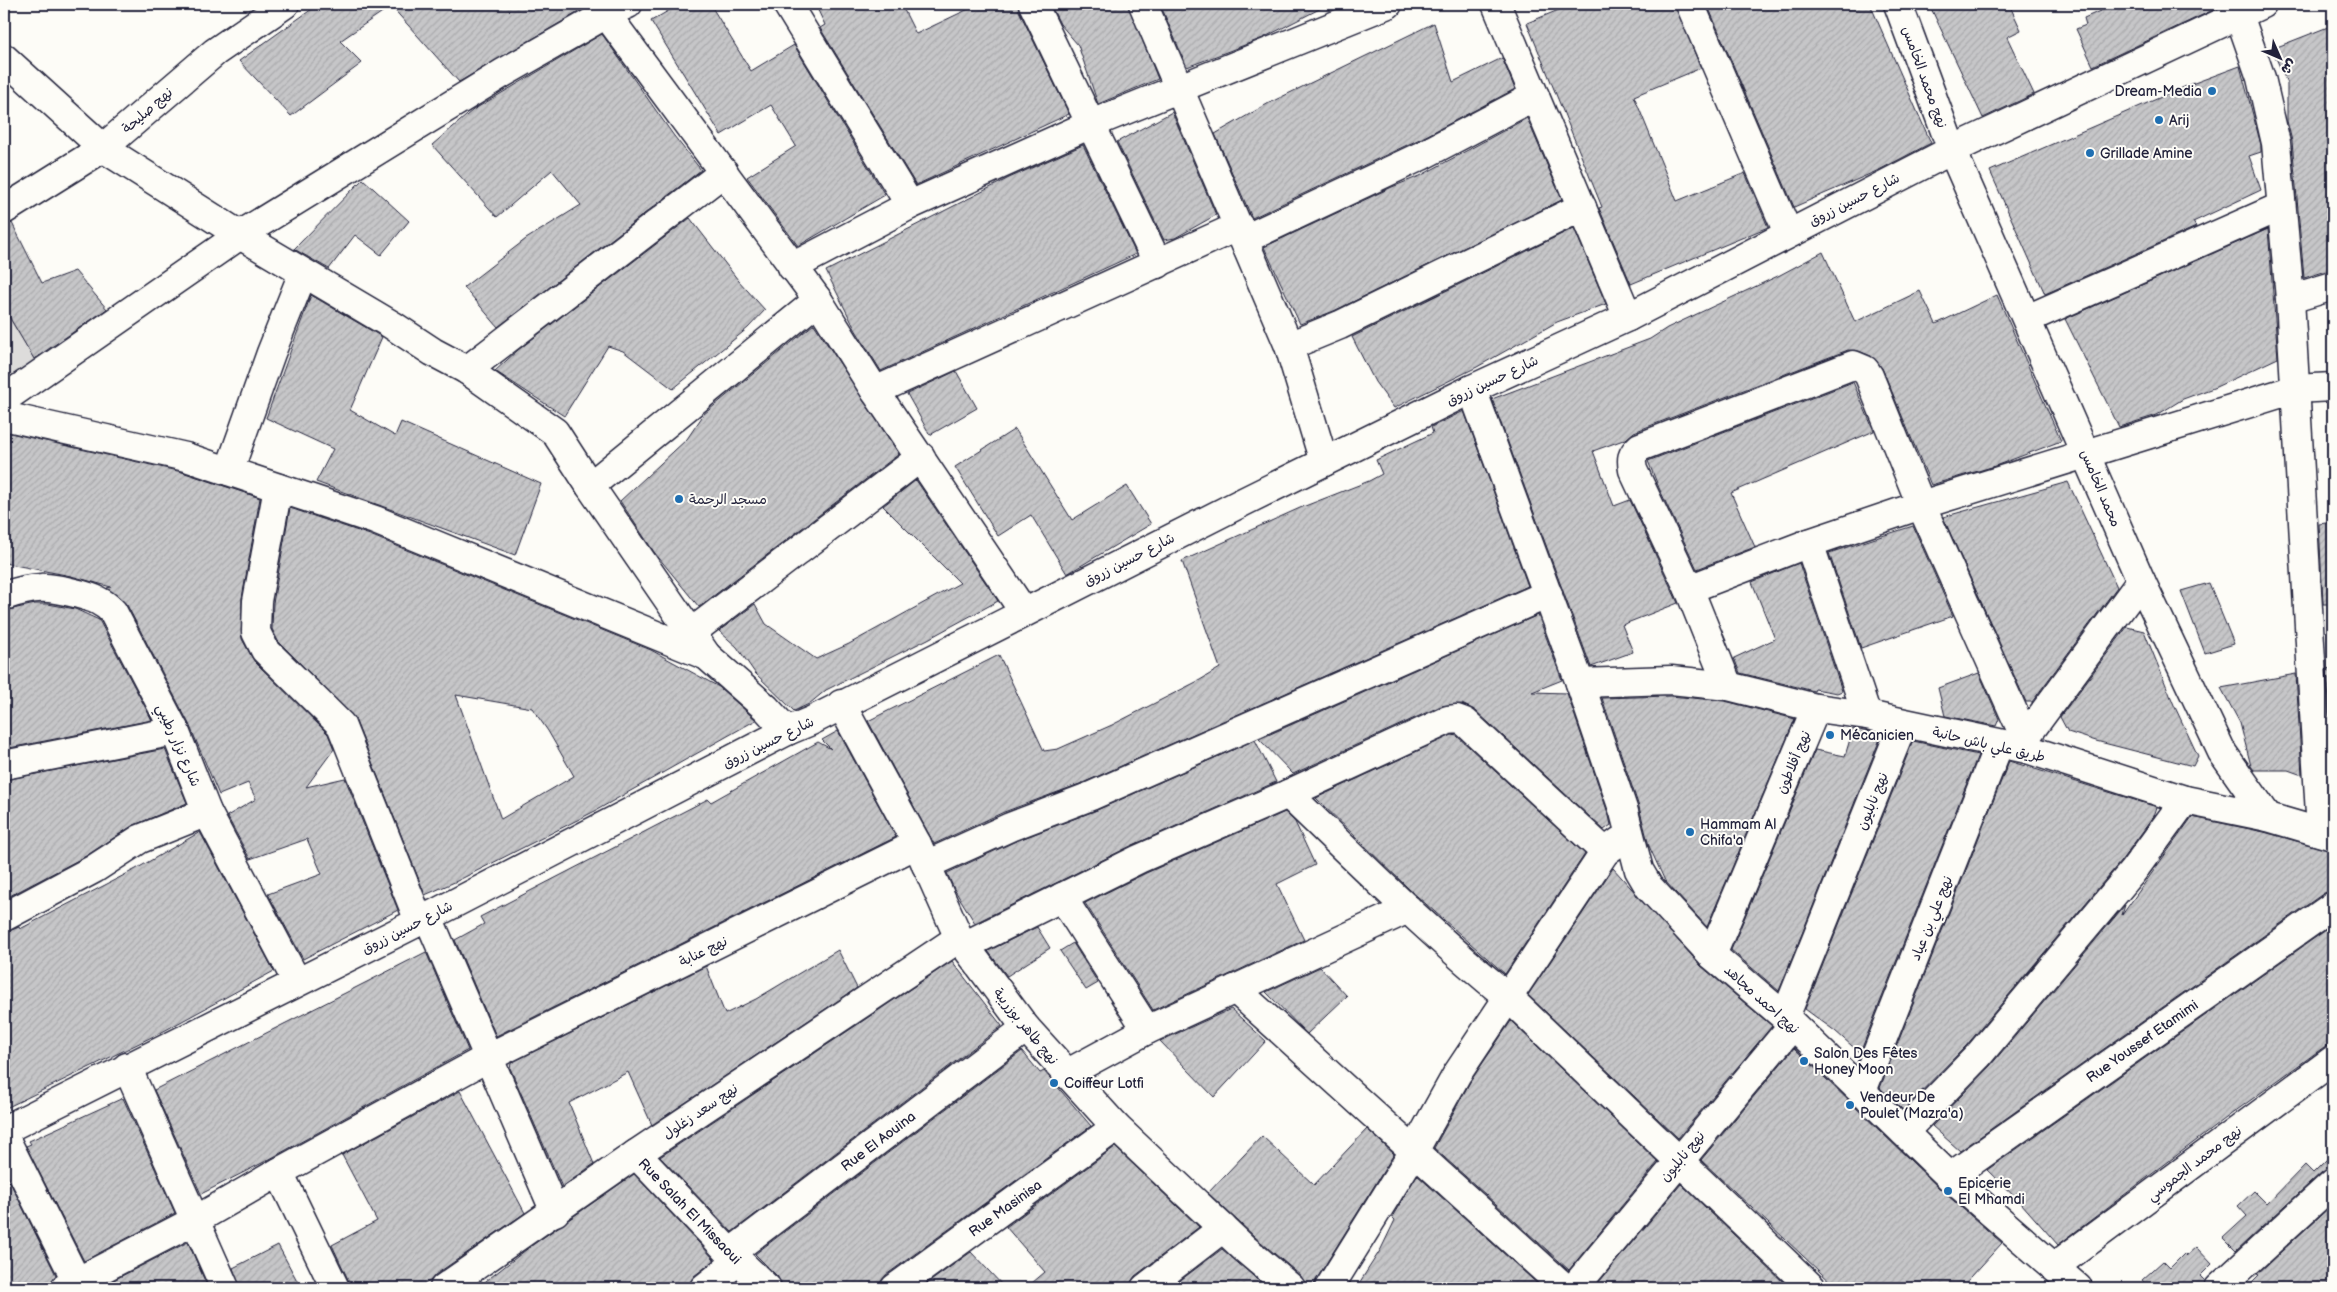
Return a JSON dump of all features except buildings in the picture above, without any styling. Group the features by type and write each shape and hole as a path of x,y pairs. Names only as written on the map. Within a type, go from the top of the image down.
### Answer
{"street":[{"name":"نهج صليحة","path":"4,210 103,148 215,52 285,4"},
{"path":"787,4 910,205"},
{"path":"1033,4 1158,264"},
{"path":"1143,4 1242,232 1289,346 1324,462"},
{"path":"792,267 910,205 1091,124 1179,88 1339,13 1388,4"},
{"path":"1496,4 1628,317"},
{"path":"1690,4 1788,232"},
{"name":"نهج محمد الخامس","path":"1898,4 1952,150"},
{"path":"4,399 240,235 613,7 615,26 818,300 875,391 921,456 1024,612"},
{"path":"2250,10 2261,78 2276,144 2296,389 2322,656 2327,834"},
{"name":"شارع حسين زروق","path":"4,1130 126,1067 424,919 787,731 812,721 840,704 1472,388 1628,317 1788,232 1952,150 2250,10"},
{"path":"4,58 103,148 240,235 392,325 433,352 467,370 555,432 707,656 766,708 787,731"},
{"path":"875,391 1158,264 1242,232 1421,156 1535,96"},
{"name":"محمد الخامس","path":"1952,150 2087,455 2140,580 2222,752 2268,817"},
{"path":"467,370 724,172"},
{"path":"1289,346 1340,325 1582,207"},
{"path":"2027,319 2280,208"},
{"path":"229,470 271,352 303,273"},
{"path":"2290,299 2333,286"},
{"path":"590,486 818,300"},
{"path":"1728,686 1689,590 1633,470 1631,459 1640,448 1853,365 1865,370 1869,376 1921,505 2026,744"},
{"path":"1689,590 1809,543 1921,505 2296,389 2333,387"},
{"name":"نهج احمد مجاهد","path":"1472,388 1580,682 1624,812 1639,870 1649,887 1712,955 1789,1021 1950,1176 2067,1282"},
{"path":"4,416 186,457 229,470 375,520 707,656"},
{"path":"692,632 921,456"},
{"path":"278,488 257,600 256,632 265,650 342,725 424,919 489,1057 555,1212"},
{"path":"1809,543 1866,716"},
{"path":"2026,744 2140,580"},
{"name":"شارع نزار رطيبي","path":"4,596 23,589 50,586 97,600 106,604 113,612 175,731 207,812 297,982"},
{"name":"نهج عنابة","path":"74,1286 489,1057 922,854 1010,827 1091,796 1548,594"},
{"name":"طريق علي باش حانبة","path":"1580,682 1671,680 1728,686 1816,708 1866,716 1999,744 2026,744 2185,800 2268,817 2327,834"},
{"name":"نهج طاهر بوزريبة","path":"840,704 922,854 962,942 1026,1028 1116,1127 1291,1288"},
{"name":"نهج أفلاطون","path":"1712,955 1816,708"},
{"name":"نهج سعد زغلول","path":"444,1288 636,1154 962,942 1062,897 1139,859 1288,794 1441,722 1457,719 1465,722 1605,852"},
{"name":"نهج نابليون","path":"1574,1288 1789,1021 1903,724"},
{"path":"4,765 175,731"},
{"name":"نهج علي بن عياد","path":"1862,1091 1999,744"},
{"path":"1288,794 1467,964 1508,997 1812,1288"},
{"path":"1904,1132 1978,1056 2133,871 2185,800"},
{"path":"4,917 94,869 140,839 207,812"},
{"path":"1329,1288 1413,1153 1458,1074 1508,997 1605,852 1629,834"},
{"path":"1062,897 1147,1030"},
{"name":"Rue Youssef Etamimi","path":"1950,1176 2333,906"},
{"path":"1066,1074 1147,1030 1408,909"},
{"path":"1235,989 1413,1153 1565,1288"},
{"name":"Rue El Aouina","path":"704,1288 734,1257 1026,1028"},
{"name":"نهج محمد الجموسي","path":"2067,1282 2333,1060"},
{"path":"126,1067 194,1221 226,1288"},
{"name":"Rue Masinisa","path":"895,1288 1116,1127"},
{"path":"4,1136 74,1286"},
{"name":"Rue Salah El Missaoui","path":"636,1154 734,1257 767,1288"},
{"path":"279,1172 334,1288"},
{"path":"2219,1288 2333,1183"},
{"path":"1145,1288 1224,1228"}],"shaded area":[{"path":"4,309 38,365 7,384 4,379"}],"place":[{"name":"Dream-Media","path":"2212,91"},
{"name":"Arij","path":"2159,120"},
{"name":"Grillade Amine","path":"2090,153"},
{"name":"مسجد الرحمة","path":"679,499"},
{"name":"Mécanicien","path":"1830,735"},
{"name":"Hammam Al Chifa'a","path":"1690,832"},
{"name":"Salon Des Fêtes Honey Moon","path":"1804,1061"},
{"name":"Coiffeur Lotfi","path":"1054,1083"},
{"name":"Vendeur De Poulet (Mazra'a)","path":"1850,1105"},
{"name":"Epicerie El Mhamdi","path":"1948,1191"}]}
